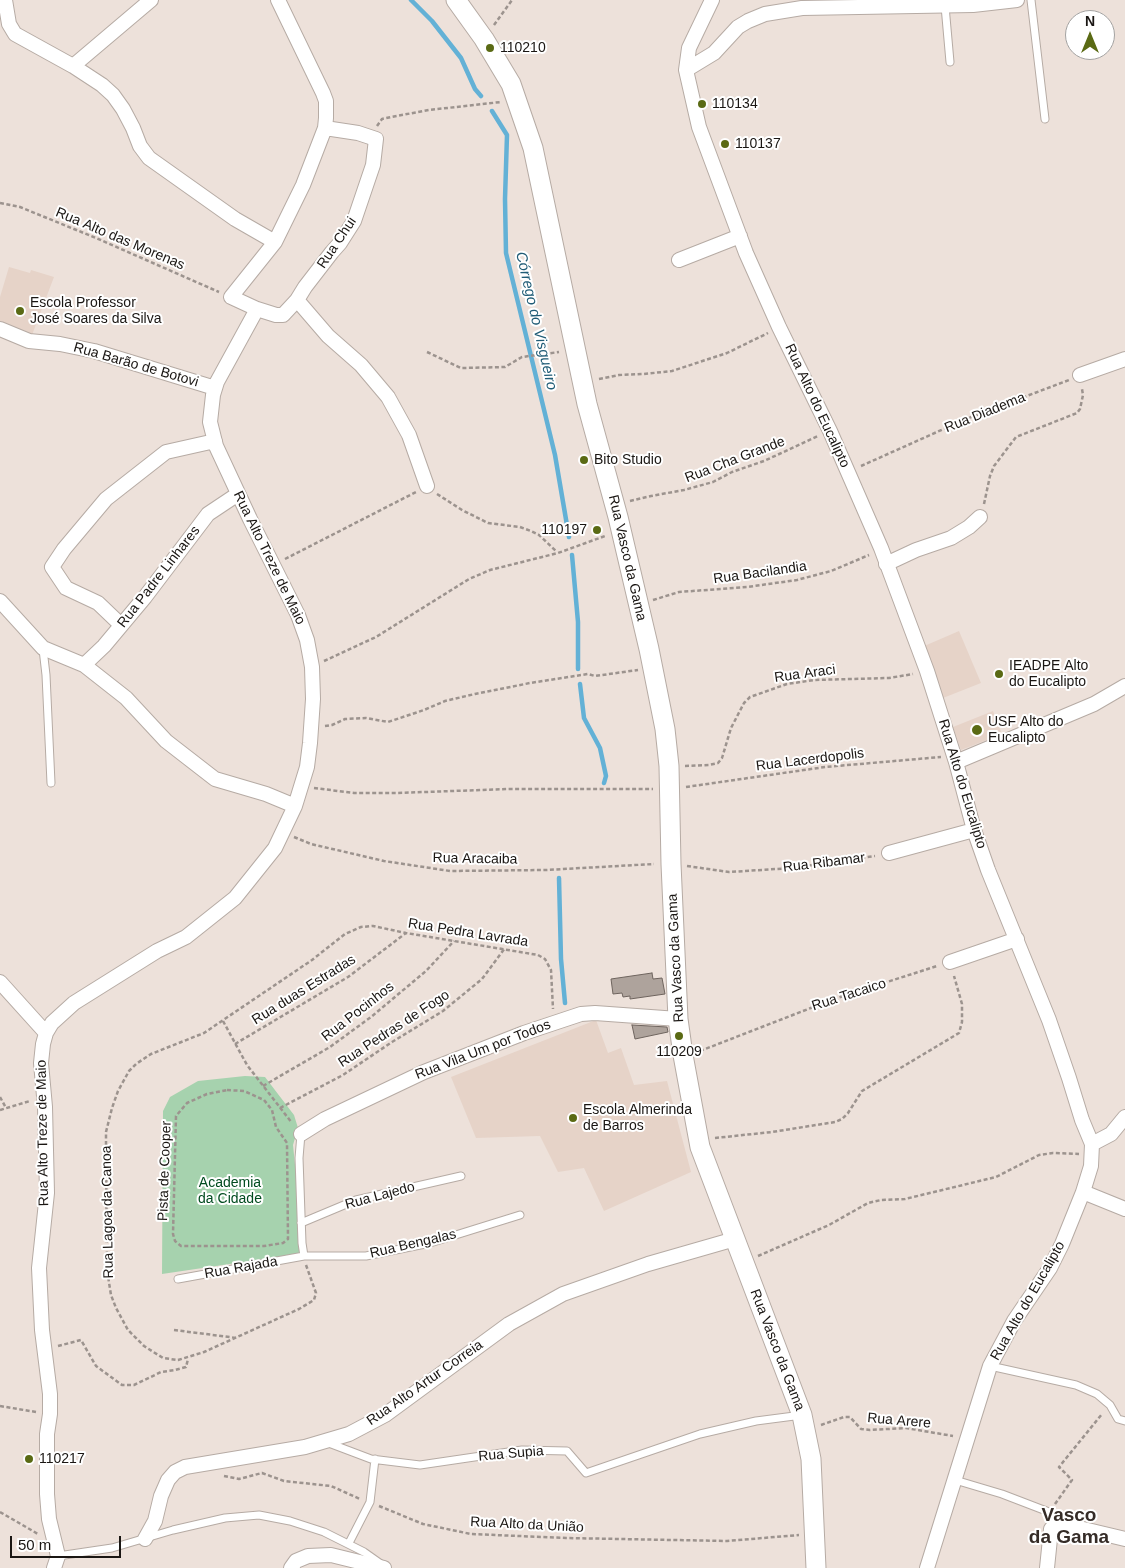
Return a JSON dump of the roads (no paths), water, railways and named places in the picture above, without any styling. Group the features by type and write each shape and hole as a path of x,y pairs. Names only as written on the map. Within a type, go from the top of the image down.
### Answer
{"main road":[{"name":"Rua Vasco da Gama","path":"456,0 484,39 511,84 518,99 533,148 575,350 653,668 670,766 671,864 678,1018 683,1055 699,1140 804,1423 811,1459 816,1568"}],"street":[{"path":"5,0 9,24 15,34 73,66 102,85 113,95 123,109 140,146 149,158 235,219 275,242 303,185 325,128 326,101 278,0"},
{"path":"73,66 151,0"},
{"name":"Rua Alto do Eucalipto","path":"712,0 689,48 686,70 699,127 740,236 779,328 830,431 881,548 927,671 955,757 974,830 988,870 1049,1020 1092,1149 1091,1166 1083,1192 1062,1244 1050,1268 1014,1321 990,1366 927,1568"},
{"path":"686,70 714,53 738,27 748,20 765,14 802,8 945,6 1012,1"},
{"name":"Rua Chui","path":"275,242 236,300 256,309 276,315 283,315 297,300 340,243 354,221 373,165 376,139 358,133 325,128"},
{"path":"679,260 740,236"},
{"path":"297,300 328,336 361,365 388,397 409,435 427,486"},
{"name":"Rua Alto Treze de Maio","path":"56,1556 49,1519 47,1494 47,1434 50,1394 42,1330 39,1268 47,1193 41,1063 46,1033 52,1023 74,1003 149,956 186,937 235,898 276,848 295,806 306,767 313,700 312,667 307,640 298,615 238,494 215,441 210,422 215,388 256,309"},
{"name":"Rua Barão de Botovi","path":"0,329 29,341 60,344 94,351 215,388"},
{"path":"1080,375 1125,359"},
{"path":"121,625 98,603 66,588 52,567 64,549 106,499 166,452 215,441"},
{"name":"Rua Padre Linhares","path":"84,665 104,646 145,597 208,514 238,494"},
{"path":"886,564 916,550 950,538 970,527 980,517"},
{"path":"0,601 43,648 84,665 126,698 166,741 215,779 266,794 295,806"},
{"path":"955,757 1094,704 1125,686"},
{"path":"889,853 974,830"},
{"path":"950,962 1017,939"},
{"path":"0,982 46,1033"},
{"name":"Rua Vila Um por Todos","path":"301,1134 325,1119 424,1072 553,1023 582,1014 596,1013 678,1018"},
{"path":"1092,1149 1110,1134 1125,1117"},
{"path":"1083,1192 1125,1209"},
{"name":"Rua Alto Artur Correia","path":"145,1539 155,1521 164,1488 175,1472 191,1466 265,1455 324,1442 350,1434 385,1414 510,1324 563,1294 632,1269 735,1239"},
{"path":"1047,1568 1051,1527 1058,1523 1125,1539"},
{"path":"291,1568 296,1561 308,1556 331,1555 384,1568"}],"lane":[{"path":"1031,0 1045,119"},
{"path":"945,6 950,62"},
{"path":"43,648 51,783"},
{"path":"301,1134 299,1158 304,1256"},
{"name":"Rua Lajedo","path":"301,1223 356,1200 461,1176"},
{"name":"Rua Bengalas","path":"304,1256 366,1256 430,1243 520,1215"},
{"name":"Rua Rajada","path":"178,1279 304,1256"},
{"path":"990,1366 1076,1385 1097,1394 1110,1405 1118,1419 1125,1421"},
{"name":"Rua Supia","path":"324,1442 375,1459 420,1465 522,1450 567,1451 586,1473 700,1434 756,1421 804,1423"},
{"path":"350,1543 370,1502 375,1459"},
{"path":"955,1480 1002,1494 1049,1512"},
{"path":"56,1556 112,1548 225,1518 259,1515 308,1527 350,1543 384,1568"}],"waterway":[{"name":"Córrego do Visgueiro","path":"411,0 432,21 461,58 475,89 481,96"},
{"name":"Córrego do Visgueiro","path":"492,111 507,135 506,253 555,455 569,537"},
{"name":"Córrego do Visgueiro","path":"572,555 578,622 578,669"},
{"name":"Córrego do Visgueiro","path":"580,684 584,718 600,748 606,776 604,783"},
{"name":"Córrego do Visgueiro","path":"559,878 561,959 565,1003"}],"place":[{"name":"110210","path":"490,48"},
{"name":"110134","path":"702,104"},
{"name":"110137","path":"725,144"},
{"name":"Escola Professor José Soares da Silva","path":"20,311"},
{"name":"Bito Studio","path":"584,460"},
{"name":"110197","path":"597,530"},
{"name":"IEADPE Alto do Eucalipto","path":"999,674"},
{"name":"USF Alto do Eucalipto","path":"977,730"},
{"name":"110209","path":"679,1036"},
{"name":"Escola Almerinda de Barros","path":"573,1118"},
{"name":"110217","path":"29,1459"}],"district":[{"name":"Vasco da Gama","path":"1069,1527"}],"park label":[{"name":"Academia da Cidade","path":"230,1192"}]}
